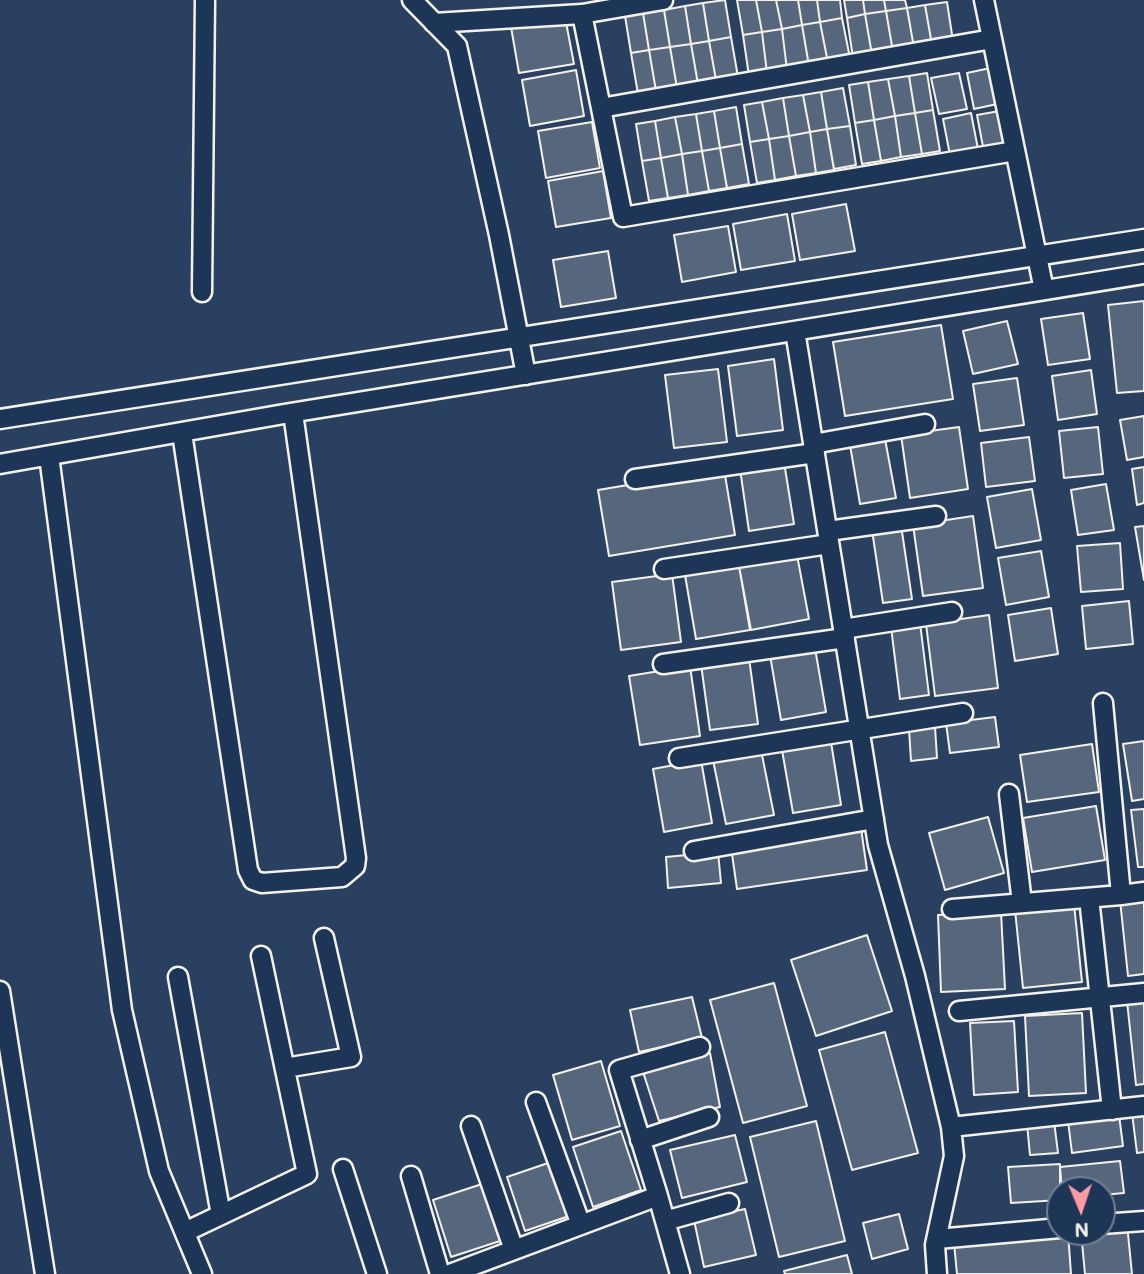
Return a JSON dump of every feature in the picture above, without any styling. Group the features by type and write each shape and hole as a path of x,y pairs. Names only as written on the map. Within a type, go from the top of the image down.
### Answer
{"street":[{"path":"202,292 205,0"},
{"path":"412,0 457,46 499,235 526,375"},
{"path":"434,23 536,8 582,14 663,0"},
{"path":"984,0 1044,290"},
{"path":"582,14 623,217 1015,151"},
{"path":"601,108 992,40"},
{"path":"0,419 1144,239"},
{"path":"0,464 293,413 1144,274"},
{"path":"795,331 878,845 915,976 951,1128 954,1156 937,1239 937,1274"},
{"path":"182,433 248,870 253,880 262,883 342,877 355,866 356,858 293,413"},
{"path":"635,479 814,449 925,424"},
{"path":"49,456 122,1010 159,1171 202,1274"},
{"path":"664,569 936,516"},
{"path":"663,664 844,634 951,612"},
{"path":"1102,703 1121,895"},
{"path":"679,758 963,713"},
{"path":"1009,794 1022,903"},
{"path":"694,851 874,819"},
{"path":"952,909 1144,892"},
{"path":"1088,898 1112,1110"},
{"path":"285,1068 351,1057 324,938"},
{"path":"185,1232 307,1174 261,956"},
{"path":"178,977 221,1215"},
{"path":"0,991 45,1274"},
{"path":"959,1011 1144,993"},
{"path":"680,1274 619,1070 700,1047"},
{"path":"536,1102 581,1225"},
{"path":"951,1128 1144,1105"},
{"path":"640,1140 709,1117"},
{"path":"471,1126 514,1250"},
{"path":"343,1169 377,1274"},
{"path":"411,1176 440,1274"},
{"path":"450,1274 658,1196"},
{"path":"666,1221 729,1203"},
{"path":"1116,1223 1144,1221"},
{"path":"937,1239 1046,1229"}],"building":[{"path":"725,0 731,37 709,41 703,3"},
{"path":"737,0 756,0 762,32 743,35"},
{"path":"756,0 776,0 782,29 762,32"},
{"path":"776,0 798,0 802,25 782,29"},
{"path":"798,0 817,0 820,22 802,25"},
{"path":"817,0 840,0 842,18 820,22"},
{"path":"844,0 863,0 865,14 847,18"},
{"path":"863,0 884,0 886,11 865,14"},
{"path":"884,0 905,0 907,8 886,11"},
{"path":"947,2 953,41 932,45 925,5"},
{"path":"703,3 709,41 691,44 685,6"},
{"path":"925,5 932,45 914,48 907,8"},
{"path":"685,6 691,44 670,47 664,10"},
{"path":"907,8 914,48 893,52 886,11"},
{"path":"664,10 670,47 649,50 643,13"},
{"path":"886,11 893,52 872,55 865,14"},
{"path":"643,13 649,50 631,53 625,16"},
{"path":"865,14 872,55 853,58 847,18"},
{"path":"565,17 574,64 519,73 511,27"},
{"path":"842,18 850,58 828,63 820,22"},
{"path":"820,22 828,63 809,66 802,25"},
{"path":"802,25 809,66 787,70 782,29"},
{"path":"782,29 787,70 767,73 762,32"},
{"path":"762,32 767,73 749,76 743,35"},
{"path":"731,37 738,77 716,80 709,41"},
{"path":"709,41 716,80 698,84 691,44"},
{"path":"691,44 698,84 677,88 670,47"},
{"path":"670,47 677,88 656,91 649,50"},
{"path":"649,50 656,91 638,94 631,53"},
{"path":"995,67 1002,103 974,109 967,73"},
{"path":"576,70 584,116 530,126 522,80"},
{"path":"927,73 933,110 915,113 909,76"},
{"path":"959,73 967,109 939,114 931,78"},
{"path":"909,76 915,113 895,116 888,79"},
{"path":"888,79 895,116 874,120 868,82"},
{"path":"868,82 874,120 855,123 849,85"},
{"path":"843,88 850,126 827,129 821,92"},
{"path":"821,92 827,129 810,132 803,95"},
{"path":"803,95 810,132 789,136 783,98"},
{"path":"783,98 789,136 769,139 762,102"},
{"path":"762,102 769,139 750,142 744,105"},
{"path":"736,107 742,144 720,148 714,111"},
{"path":"933,110 940,151 922,154 915,113"},
{"path":"1005,110 1012,146 984,152 977,115"},
{"path":"714,111 720,148 702,151 696,114"},
{"path":"915,113 922,154 901,157 895,116"},
{"path":"971,113 978,149 950,155 943,119"},
{"path":"696,114 702,151 682,154 675,117"},
{"path":"895,116 901,157 881,161 874,120"},
{"path":"675,117 682,154 661,158 655,121"},
{"path":"874,120 881,161 862,164 855,123"},
{"path":"655,121 661,158 642,161 636,124"},
{"path":"592,122 600,168 546,178 538,131"},
{"path":"850,126 856,165 834,169 827,129"},
{"path":"827,129 834,170 816,173 810,132"},
{"path":"810,132 816,173 796,176 789,136"},
{"path":"789,136 796,176 775,180 769,139"},
{"path":"769,139 775,180 757,183 750,142"},
{"path":"742,144 749,184 727,188 720,148"},
{"path":"720,148 727,188 709,191 702,151"},
{"path":"702,151 709,191 688,195 682,154"},
{"path":"682,154 688,195 668,198 661,158"},
{"path":"661,158 668,198 649,201 642,161"},
{"path":"603,171 611,218 556,227 548,181"},
{"path":"846,204 855,251 800,260 792,214"},
{"path":"787,214 795,261 741,270 733,224"},
{"path":"728,226 736,272 682,282 674,235"},
{"path":"608,251 616,298 561,307 553,260"},
{"path":"1144,301 1144,391 1117,393 1108,305"},
{"path":"1083,313 1090,359 1048,365 1041,319"},
{"path":"1007,321 1018,364 973,374 963,331"},
{"path":"941,325 953,399 845,416 833,342"},
{"path":"774,359 783,430 737,436 728,366"},
{"path":"718,369 727,442 674,448 665,375"},
{"path":"1091,370 1097,414 1058,420 1052,376"},
{"path":"1017,378 1024,425 980,431 973,384"},
{"path":"1144,416 1144,457 1127,460 1120,420"},
{"path":"959,427 968,489 910,498 901,435"},
{"path":"1098,427 1103,474 1064,478 1059,431"},
{"path":"1029,437 1035,481 986,487 981,443"},
{"path":"885,439 896,498 860,504 850,445"},
{"path":"784,462 794,524 749,531 740,469"},
{"path":"1144,467 1144,503 1137,505 1132,469"},
{"path":"724,469 735,535 609,556 598,490"},
{"path":"1106,484 1114,530 1078,535 1071,490"},
{"path":"1032,489 1041,540 996,548 987,497"},
{"path":"973,516 983,588 923,596 913,525"},
{"path":"901,525 912,599 883,603 872,530"},
{"path":"1144,526 1144,580 1135,527"},
{"path":"1120,543 1123,589 1081,592 1077,546"},
{"path":"1041,551 1049,597 1006,605 998,558"},
{"path":"797,555 809,619 751,630 739,566"},
{"path":"739,566 750,630 696,639 685,575"},
{"path":"672,574 681,642 621,650 612,582"},
{"path":"1129,601 1133,644 1086,649 1082,606"},
{"path":"1051,608 1058,654 1015,661 1008,615"},
{"path":"989,615 998,688 935,696 926,624"},
{"path":"920,623 929,695 900,699 891,627"},
{"path":"815,648 826,712 781,720 770,655"},
{"path":"749,658 758,724 710,730 701,664"},
{"path":"690,666 700,736 640,745 629,676"},
{"path":"995,717 999,747 950,753 946,723"},
{"path":"935,727 937,758 911,761 909,729"},
{"path":"1144,741 1144,799 1132,801 1123,744"},
{"path":"831,742 841,805 793,813 782,750"},
{"path":"1092,744 1099,792 1027,802 1020,755"},
{"path":"761,750 774,815 726,824 713,760"},
{"path":"701,760 712,823 664,832 653,769"},
{"path":"1096,806 1105,860 1032,872 1023,818"},
{"path":"1144,809 1144,867 1138,867 1131,810"},
{"path":"988,817 1004,873 945,890 929,833"},
{"path":"861,828 867,870 737,889 731,847"},
{"path":"718,852 721,883 668,888 666,857"},
{"path":"1144,897 1144,974 1128,976 1120,900"},
{"path":"1074,904 1082,982 1023,988 1015,910"},
{"path":"1001,912 1005,989 941,992 938,915"},
{"path":"867,935 892,1011 816,1036 791,960"},
{"path":"774,983 807,1106 743,1123 710,1000"},
{"path":"692,997 702,1038 639,1052 630,1010"},
{"path":"1144,999 1144,1084 1136,1085 1127,1001"},
{"path":"1082,1013 1086,1093 1029,1096 1025,1016"},
{"path":"1014,1021 1018,1092 974,1095 970,1023"},
{"path":"885,1032 918,1153 852,1170 819,1050"},
{"path":"710,1053 720,1107 659,1121 643,1072"},
{"path":"601,1061 620,1126 572,1140 553,1075"},
{"path":"1144,1111 1144,1152 1137,1153 1132,1113"},
{"path":"1119,1115 1123,1146 1072,1153 1068,1121"},
{"path":"816,1121 845,1241 779,1257 750,1137"},
{"path":"1054,1121 1058,1153 1030,1155 1027,1124"},
{"path":"621,1131 641,1190 593,1207 573,1147"},
{"path":"735,1135 747,1182 682,1198 670,1150"},
{"path":"1120,1161 1124,1193 1116,1194 1116,1176 1061,1176 1060,1167"},
{"path":"551,1162 569,1216 525,1231 507,1177"},
{"path":"1060,1164 1060,1176 1046,1176 1046,1201 1011,1203 1008,1167"},
{"path":"482,1184 500,1241 451,1257 433,1200"},
{"path":"745,1209 756,1255 704,1267 694,1220"},
{"path":"899,1214 908,1249 872,1259 863,1223"},
{"path":"1127,1224 1132,1274 1085,1274 1082,1246 1116,1246 1116,1228"},
{"path":"1046,1235 1046,1246 1069,1246 1071,1274 957,1274 954,1243"},
{"path":"847,1255 852,1274 785,1274 784,1271"}]}
